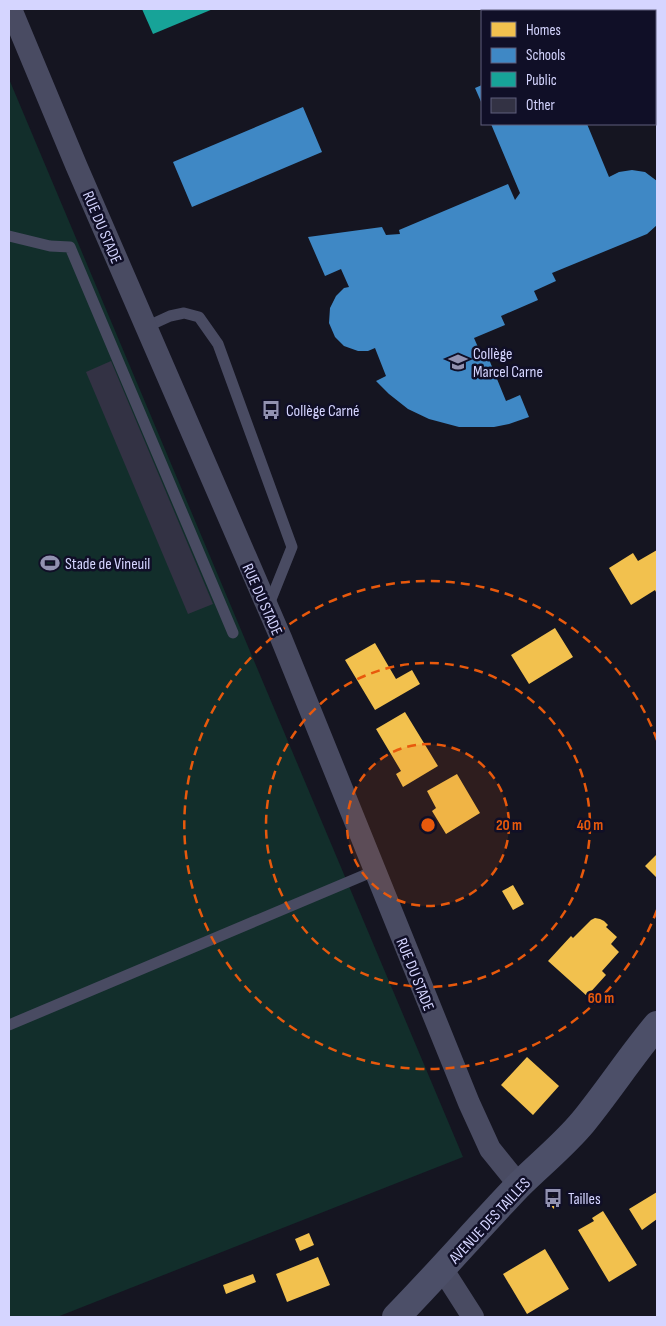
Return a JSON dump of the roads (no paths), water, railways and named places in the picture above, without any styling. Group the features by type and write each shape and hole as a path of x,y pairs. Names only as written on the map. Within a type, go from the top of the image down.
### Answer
{"street":[{"name":"RUE DU STADE","path":"11,9 48,99 281,638 469,1103 490,1149 519,1186"},
{"name":"AVENUE DES TAILLES","path":"396,1317 443,1270 476,1230 582,1123 657,1025"},
{"path":"443,1270 473,1317"}],"lane":[{"path":"9,236 50,246 70,247 233,633"},
{"path":"146,327 170,316 184,313 200,317 218,344 292,547 268,609"},
{"path":"9,1025 374,871"}],"place":[{"name":"Collège Marcel Carne","path":"458,362"},
{"name":"Collège Carné","path":"271,410"},
{"name":"Stade de Vineuil","path":"50,563"},
{"name":"Tailles","path":"553,1198"}]}
